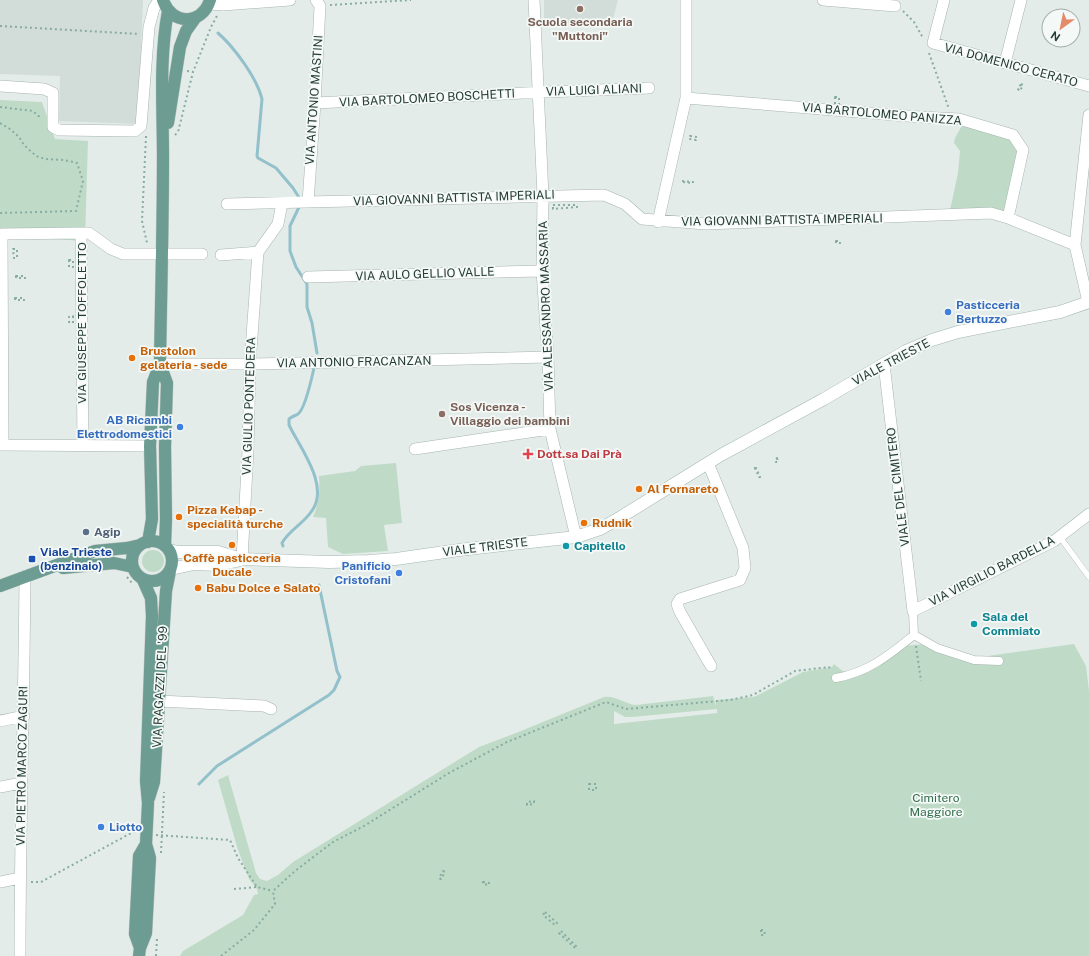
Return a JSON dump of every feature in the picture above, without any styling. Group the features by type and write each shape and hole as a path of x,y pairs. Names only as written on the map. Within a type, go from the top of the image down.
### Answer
{"main road":[{"path":"162,0 168,11 174,16 188,19 196,17 202,13 209,2"},
{"path":"163,156 161,66 168,11"},
{"path":"40,571 114,563 129,571 133,555 144,544 152,519 150,446 153,382 160,364 156,254 163,156 180,47 186,31 196,17"},
{"name":"VIALE TRIESTE","path":"167,548 178,552 218,552 242,559 329,562 369,561 396,559 576,536 600,528 616,520 708,463 906,351 932,340 958,332 1060,312 1089,302"},
{"name":"VIA RAGAZZI DEL '99","path":"148,803 154,782 166,591 172,562 172,556 167,548 166,519 165,447 167,383 160,364"},
{"path":"0,586 95,551 127,548 157,542 167,548"},
{"name":"VIALE TRIESTE","path":"170,570 194,564 218,565 242,559"},
{"path":"139,583 163,579 170,570"},
{"name":"VIA RAGAZZI DEL '99","path":"129,571 135,572 139,583 151,598 152,616 146,780 148,803 146,839 139,856 136,934 140,952"}],"street":[{"path":"0,86 44,89 53,93 53,127 59,130 135,131 141,126 149,28 154,8 159,0"},
{"path":"209,2 222,5 290,0"},
{"name":"VIA ALESSANDRO MASSARIA","path":"534,0 543,196 542,271 548,357 550,430 576,536"},
{"path":"658,222 686,98 686,0"},
{"path":"823,0 895,6"},
{"path":"931,48 944,0"},
{"path":"1005,63 1021,0"},
{"name":"VIA ANTONIO MASTINI","path":"308,202 315,103 318,3"},
{"name":"VIA DOMENICO CERATO","path":"931,48 1005,63 1089,86"},
{"name":"VIA LUIGI ALIANI","path":"539,92 649,88"},
{"name":"VIA BARTOLOMEO BOSCHETTI","path":"315,103 539,92"},
{"name":"VIA BARTOLOMEO PANIZZA","path":"686,98 953,118 1013,135 1022,150 1008,218"},
{"path":"1089,115 1075,244 1089,302"},
{"name":"VIA GIOVANNI BATTISTA IMPERIALI","path":"226,204 604,195 625,204 642,219 658,222 706,224 991,213 1075,244"},
{"path":"221,255 258,252 278,224 282,203"},
{"path":"82,233 89,233 111,249 123,254 202,254"},
{"name":"VIA GIUSEPPE TOFFOLETTO","path":"1,445 2,234 82,233 83,445"},
{"name":"VIA GIULIO PONTEDERA","path":"242,559 248,450 250,364 258,252"},
{"name":"VIA AULO GELLIO VALLE","path":"308,277 542,271"},
{"name":"VIA ANTONIO FRACANZAN","path":"160,364 250,364 548,357"},
{"name":"VIALE DEL CIMITERO","path":"884,364 913,611"},
{"path":"415,449 550,430"},
{"path":"1,445 150,446"},
{"path":"708,463 742,548 744,568 740,580 680,599 677,604 680,612 711,666"},
{"name":"VIA VIRGILIO BARDELLA","path":"913,611 1054,541 1089,514"},
{"name":"VIA PIETRO MARCO ZAGURI","path":"20,956 21,783 24,716 25,576"},
{"path":"913,611 914,635"},
{"path":"914,635 937,648 974,660 999,661"},
{"path":"836,678 851,675 883,660 914,635"},
{"path":"159,701 264,706 271,709"},
{"path":"0,721 24,716"},
{"path":"0,788 21,783"},
{"path":"0,882 20,881"}],"lane":[{"path":"1060,537 1089,577"}],"path":[{"path":"318,3 411,0"},
{"path":"895,6 906,13 914,22 923,39 931,48 953,118"},
{"path":"0,26 143,35"},
{"path":"0,107 33,110 38,116 53,116"},
{"path":"0,123 19,137 24,145 36,156 46,159 64,160 76,163 83,181 76,211 0,214"},
{"path":"146,132 142,221 156,254"},
{"path":"682,181 693,182 693,183 682,182 682,181"},
{"path":"13,249 17,249 17,258 14,258 13,249"},
{"path":"129,571 139,583"},
{"path":"914,635 921,680"},
{"path":"273,891 295,871 333,842 364,826 449,773 507,742 606,702 626,709 730,700 753,694 795,671 829,667 836,678"},
{"path":"154,782 164,783 162,835"},
{"path":"589,784 596,784 596,790 589,790 589,784"},
{"path":"20,881 41,882 133,832 146,839 162,835 230,840 238,858 256,887"},
{"path":"234,889 256,887 273,891"},
{"path":"221,956 254,930 275,904 273,891"},
{"path":"546,912 557,923 555,925 543,915 546,912"},
{"path":"561,931 577,947 575,948 560,933 561,931"}],"shaded area":[{"path":"0,0 143,0 138,124 59,121 60,76 0,74"},
{"name":"Scuola secondaria \"Muttoni\"","path":"544,0 618,0 611,26 544,24"}],"green space":[{"path":"0,100 42,102 55,139 88,141 85,241 0,236"},
{"path":"965,120 1013,135 1023,150 1008,218 949,215 958,173 960,151 954,143 955,138"},
{"path":"396,463 402,523 384,525 388,551 343,554 328,547 326,518 313,517 319,497 319,476 355,471 361,466"},
{"path":"153,550 161,553 164,561 161,569 153,572 145,569 142,561 145,553"},
{"name":"Cimitero Maggiore","path":"937,643 942,647 973,658 1074,644 1086,666 1089,691 1089,956 180,956 183,951 243,915 254,895 258,894 257,889 249,879 237,847 218,780 228,775 256,873 260,879 267,881 278,875 293,862 479,747 604,697 616,698 636,705 713,696 716,706 716,700 754,697 803,672 832,667 834,664 844,672 858,671 878,665 891,658 902,646","holes":["717,709 717,713 614,724 614,711 625,717"]}],"waterway":[{"path":"218,33 231,46 244,63 255,82 262,99 257,156 276,168 300,199"},
{"path":"300,205 290,226 290,251 296,267 307,284 307,307 312,323 317,353"},
{"path":"283,546 282,543 285,538 311,512 316,502 318,491 312,468 289,425 289,419 301,411 308,392 314,368"},
{"path":"199,784 217,766 329,695 334,690 340,677 337,671 319,585"}],"place":[{"name":"Scuola secondaria \"Muttoni\"","path":"580,9"},
{"name":"Pasticceria Bertuzzo","path":"948,312"},
{"name":"Brustolon gelateria - sede","path":"132,358"},
{"name":"Sos Vicenza - Villaggio dei bambini","path":"442,414"},
{"name":"AB Ricambi Elettrodomestici","path":"180,427"},
{"name":"Dott.sa Dai Prà","path":"528,454"},
{"name":"Al Fornareto","path":"639,489"},
{"name":"Pizza Kebap - specialità turche","path":"179,517"},
{"name":"Rudnik","path":"584,523"},
{"name":"Agip","path":"86,532"},
{"name":"Caffè pasticceria Ducale","path":"232,545"},
{"name":"Capitello","path":"566,546"},
{"name":"Viale Trieste (benzinaio)","path":"32,559"},
{"name":"Panificio Cristofani","path":"399,573"},
{"name":"Babu Dolce e Salato","path":"198,588"},
{"name":"Sala del Commiato","path":"974,624"},
{"name":"Liotto","path":"101,827"}]}
